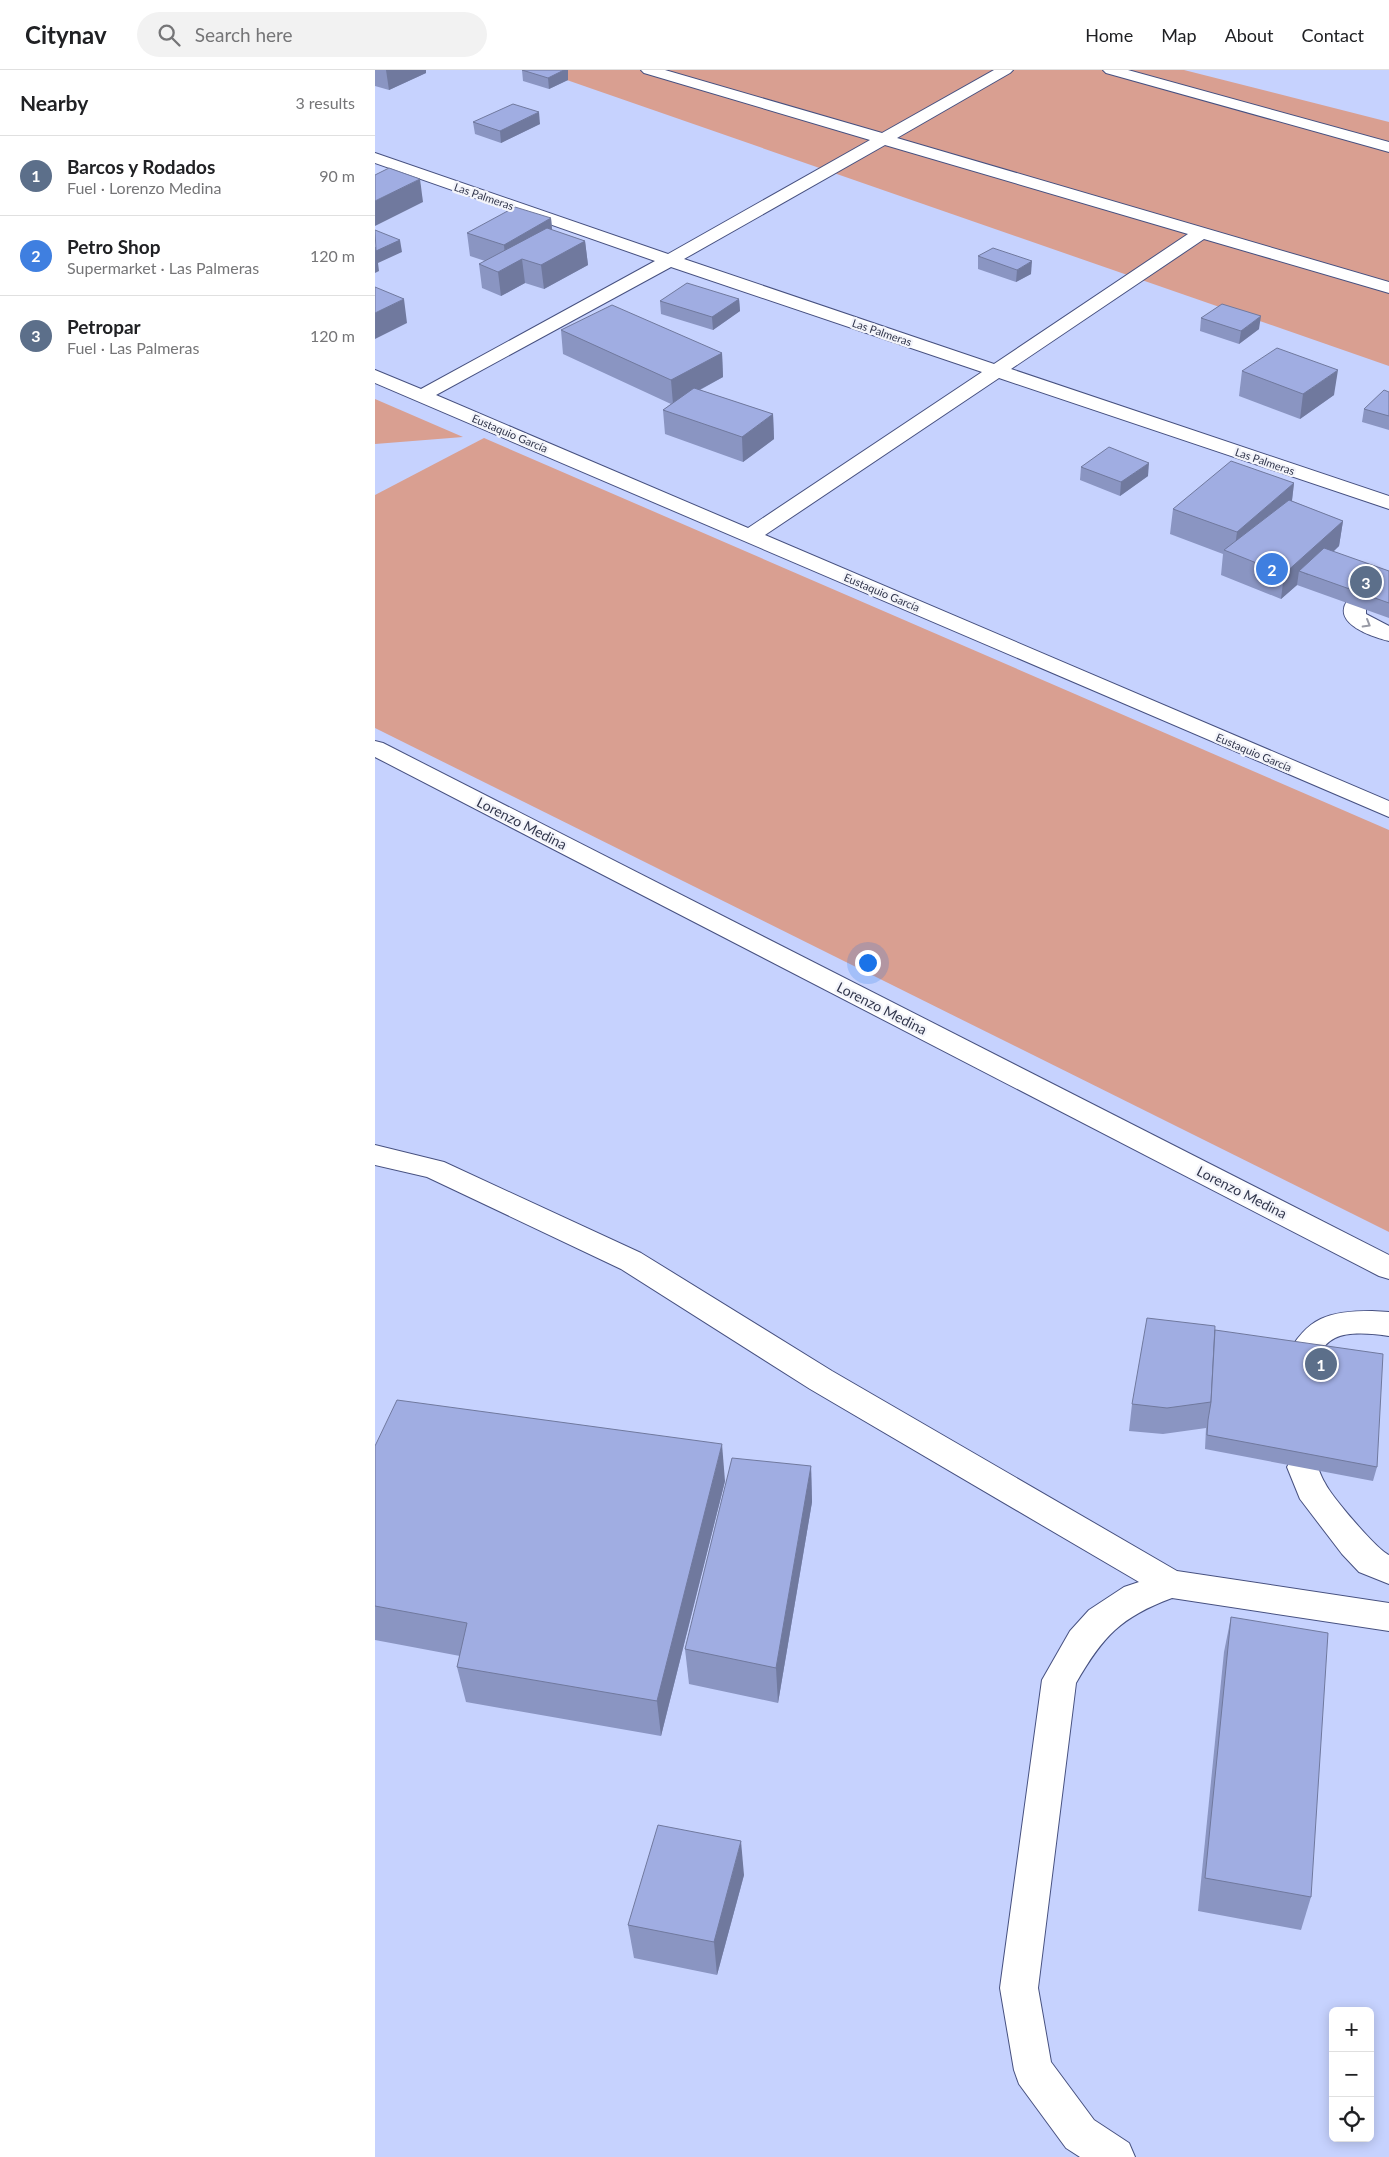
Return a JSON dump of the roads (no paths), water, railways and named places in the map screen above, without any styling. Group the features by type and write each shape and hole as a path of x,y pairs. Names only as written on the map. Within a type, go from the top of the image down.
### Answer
{"street":[{"path":"649,70 1389,288"},
{"path":"423,396 670,260 1005,70"},
{"path":"1111,70 1389,147"},
{"name":"Las Palmeras","path":"375,158 996,371 1389,503"},
{"path":"751,536 1202,233"},
{"name":"Eustaquio García","path":"375,376 1389,810"},
{"path":"1355,606 1355,617 1389,634"},
{"name":"Lorenzo Medina","path":"375,748 1389,1268"},
{"path":"375,1155 434,1169 631,1261 821,1380 1171,1584 1389,1617"},
{"path":"1301,1357 1318,1333 1341,1325 1375,1322 1389,1324"},
{"path":"1303,1467 1311,1490 1354,1544 1371,1562 1389,1570"},
{"path":"1115,2157 1080,2134 1033,2070 1019,1988 1059,1680 1082,1641 1101,1620 1135,1597 1171,1584"}],"place":[{"name":"Petro Shop","path":"1272,569"},
{"name":"Petropar","path":"1366,582"},
{"name":"Barcos y Rodados","path":"1321,1364"}]}
